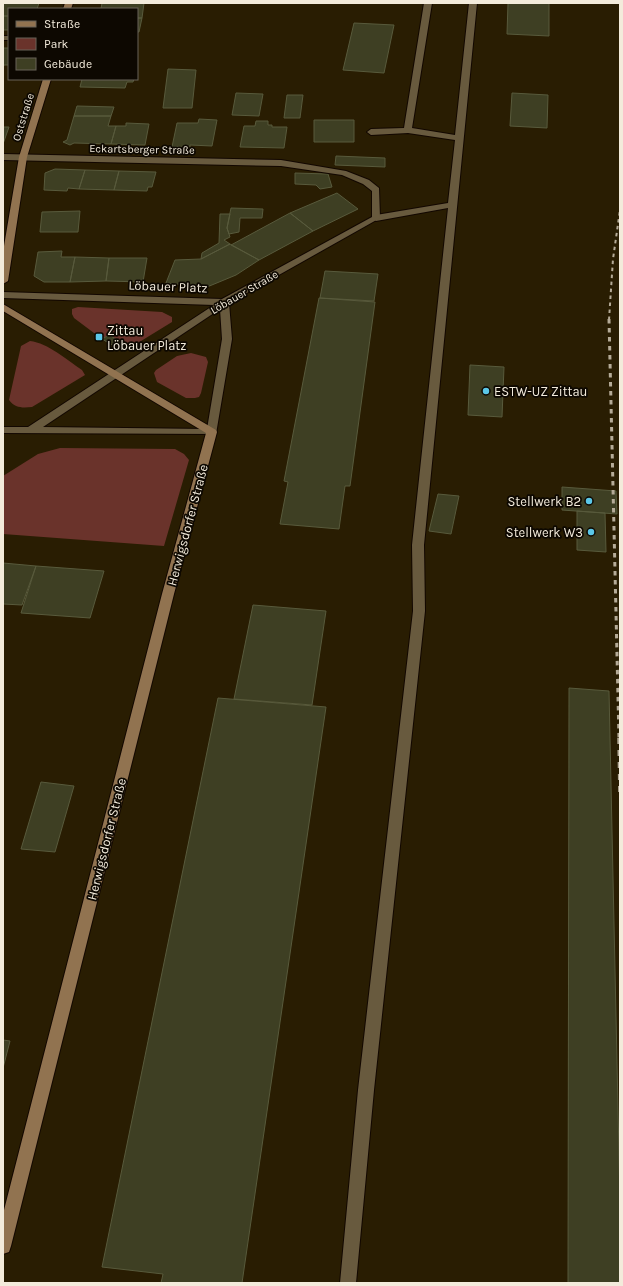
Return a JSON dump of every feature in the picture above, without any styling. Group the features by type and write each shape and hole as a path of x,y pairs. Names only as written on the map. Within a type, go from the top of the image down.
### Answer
{"street":[{"path":"408,130 428,3"},
{"path":"348,1283 366,1090 419,611 418,545 451,205 473,3"},
{"name":"Oststraße","path":"3,281 23,157 47,80"},
{"path":"371,132 408,130 459,138"},
{"name":"Eckartsberger Straße","path":"3,157 281,163 295,167 335,170 368,181 376,190 376,218"},
{"name":"Löbauer Straße","path":"31,430 224,302 376,218 451,205"},
{"name":"Löbauer Platz","path":"3,295 224,302 227,339 212,432"},
{"path":"3,307 212,432"},
{"path":"3,430 212,432"},
{"name":"Herwigsdorfer Straße","path":"3,1246 166,602 212,432"}],"green space":[{"path":"78,307 162,312 172,317 172,322 128,349 121,350 113,347 121,342 109,335 102,339 74,318 72,309"},
{"path":"30,341 37,342 57,352 82,370 85,375 32,407 16,406 9,400 21,346"},
{"path":"191,353 206,357 208,362 199,397 186,398 157,382 154,373 156,370 177,356"},
{"path":"60,448 175,449 184,454 189,460 164,546 3,534 3,476 38,454"}],"building":[{"path":"3,3 39,3 37,8 8,8 8,16 3,16"},
{"path":"102,3 144,3 142,18 138,18 138,8 101,8"},
{"path":"508,3 549,3 549,36 507,34"},
{"path":"3,16 8,16 8,30 3,30"},
{"path":"138,18 142,18 139,32"},
{"path":"354,23 394,25 384,73 343,70"},
{"path":"3,48 8,48 8,65 4,65 3,68"},
{"path":"168,69 196,70 192,108 163,108"},
{"path":"82,80 134,80 133,82 127,82 125,88 80,87"},
{"path":"236,93 263,94 259,116 232,115"},
{"path":"512,93 548,95 547,128 510,126"},
{"path":"287,95 303,95 300,118 284,118"},
{"path":"77,106 114,107 111,116 74,116"},
{"path":"74,116 111,116 108,126 116,126 111,144 74,143 70,145 63,142 67,140"},
{"path":"199,119 217,120 212,146 190,145 190,147 172,147 177,123 198,123"},
{"path":"314,120 354,120 354,142 314,142"},
{"path":"256,121 268,121 268,125 272,125 272,127 287,127 284,148 240,147 244,126 255,126"},
{"path":"126,123 149,124 145,145 111,144 116,126 126,126"},
{"path":"3,127 9,127 3,144"},
{"path":"336,156 385,158 385,167 335,165"},
{"path":"55,169 85,170 79,189 68,188 67,191 44,190 45,173"},
{"path":"85,170 119,171 114,190 79,189"},
{"path":"119,171 156,172 152,187 148,187 147,191 114,190"},
{"path":"295,173 328,174 332,187 320,189 316,185 295,184"},
{"path":"337,193 358,209 313,231 290,213"},
{"path":"231,208 263,209 262,218 240,218 239,232 229,234 227,228"},
{"path":"80,211 78,232 40,232 42,212"},
{"path":"290,213 313,231 259,260 231,245"},
{"path":"220,214 230,214 227,228 230,237 224,240 230,244 201,259 202,253 219,243"},
{"path":"230,244 259,260 236,275 207,287 166,283 175,260 201,259"},
{"path":"62,251 61,257 75,257 70,282 44,282 34,276 38,252"},
{"path":"75,257 109,258 106,281 70,282"},
{"path":"109,258 147,258 143,282 106,281"},
{"path":"325,271 378,274 374,301 320,298"},
{"path":"319,298 375,302 350,486 345,486 339,529 280,524 288,482 284,481"},
{"path":"109,335 121,342 114,346 102,339"},
{"name":"ESTW-UZ Zittau","path":"470,365 504,367 502,417 468,415"},
{"name":"Stellwerk B2","path":"562,487 616,491 617,514 562,510"},
{"path":"438,494 459,496 451,534 429,531"},
{"name":"Stellwerk W3","path":"577,511 605,513 606,552 577,550"},
{"path":"3,563 36,566 22,605 3,604"},
{"path":"36,566 104,571 90,618 21,613"},
{"path":"253,605 326,611 312,705 234,699"},
{"path":"569,688 609,691 620,1201 620,1283 568,1283"},
{"path":"218,698 326,707 242,1283 161,1283 163,1274 102,1267"},
{"path":"41,782 74,786 55,852 21,849"},
{"path":"3,1040 10,1041 3,1068"}],"railway":[{"path":"609,320 613,259 620,210"},
{"path":"609,320 619,739"},
{"path":"619,738 620,798"}],"place":[{"name":"Zittau Löbauer Platz","path":"99,337"},
{"name":"ESTW-UZ Zittau","path":"486,391"},
{"name":"Stellwerk B2","path":"589,501"},
{"name":"Stellwerk W3","path":"591,532"}]}
